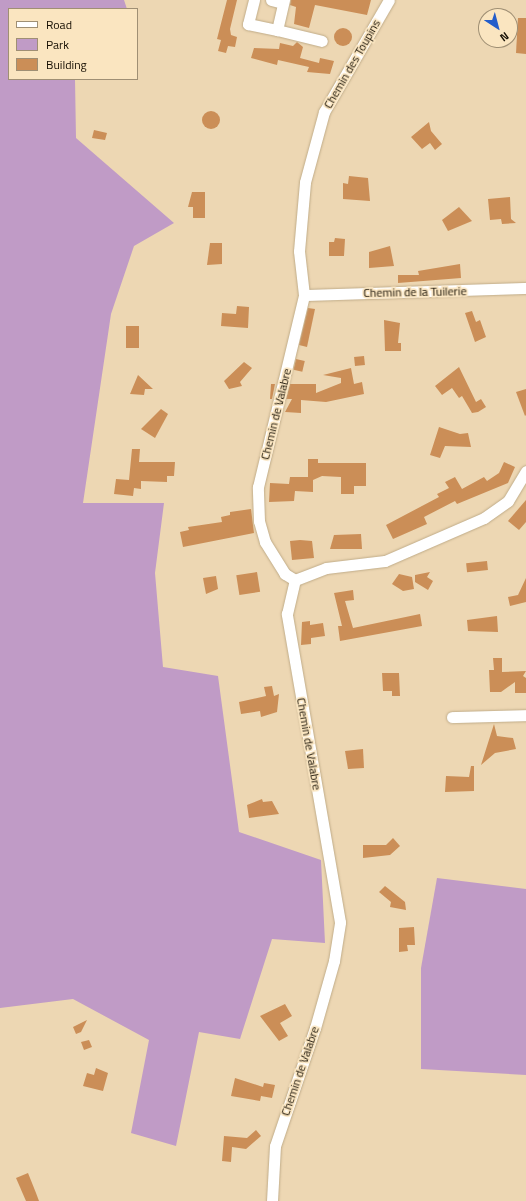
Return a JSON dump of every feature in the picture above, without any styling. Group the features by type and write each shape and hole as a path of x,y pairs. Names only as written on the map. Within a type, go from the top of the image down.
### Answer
{"street":[{"path":"254,0 248,24 322,41"},
{"path":"271,0 283,2 277,30"},
{"name":"Chemin des Toupins","path":"304,295 299,250 305,182 324,112 389,0"},
{"name":"Chemin de la Tuilerie","path":"304,295 526,288"},
{"name":"Chemin de Valabre","path":"272,1201 275,1146 315,1028 334,961 340,922 287,614 295,580 285,574 267,548 259,522 258,487 304,295"},
{"path":"295,580 326,568 385,561 484,518 508,501 526,471"},
{"path":"452,717 526,715"}],"green space":[{"path":"0,0 124,0 127,8 8,8 8,80 75,80 76,138 174,223 134,246 111,314 83,503 164,503 155,573 163,667 218,676 239,832 321,860 325,943 272,939 240,1039 199,1032 176,1146 131,1133 149,1040 73,999 0,1008"},
{"path":"437,878 526,889 526,1075 421,1069 421,968"}],"building":[{"path":"227,0 237,0 230,29 231,35 237,37 235,47 228,46 226,53 218,51 221,40 217,39"},
{"path":"291,0 371,0 367,15 315,5 309,28 294,24 296,7 290,5"},
{"path":"518,18 526,18 526,54 516,53 516,48 518,48"},
{"path":"343,28 349,31 352,37 349,43 343,46 337,43 334,37 337,31"},
{"path":"297,42 303,47 300,58 319,63 320,58 334,61 330,74 307,72 309,67 278,60 277,65 251,58 254,48 279,49 280,43 293,46"},
{"path":"211,111 217,114 220,120 217,126 211,129 205,126 202,120 205,114"},
{"path":"429,122 431,131 442,144 435,150 430,143 422,149 411,137"},
{"path":"94,130 107,133 105,140 92,138"},
{"path":"349,176 368,178 370,201 343,199 343,183 348,184"},
{"path":"192,192 205,192 205,218 193,218 193,207 188,207"},
{"path":"510,197 511,219 516,223 502,224 501,219 490,220 488,199"},
{"path":"459,207 472,221 448,231 442,220"},
{"path":"335,238 345,239 344,256 329,256 329,242 334,242"},
{"path":"210,243 222,243 222,264 207,265"},
{"path":"390,246 394,266 369,268 369,252"},
{"path":"460,264 461,278 398,283 398,275 419,275 418,271"},
{"path":"237,306 249,307 248,328 221,326 222,313 236,314"},
{"path":"308,308 315,309 307,347 299,345"},
{"path":"472,311 476,322 480,320 486,337 475,342 465,313"},
{"path":"384,320 400,323 398,343 401,343 401,351 385,351"},
{"path":"126,326 139,326 139,348 126,348"},
{"path":"364,356 365,365 355,366 354,357"},
{"path":"296,359 305,361 302,372 294,370"},
{"path":"244,362 252,368 240,382 242,386 229,389 224,381"},
{"path":"459,367 476,402 481,399 486,407 478,412 472,413 462,396 459,398 452,388 442,395 435,386"},
{"path":"351,368 354,384 362,382 364,394 326,402 301,400 301,413 285,412 292,399 286,399 290,384 316,384 316,393 341,383 341,378 323,375"},
{"path":"138,375 153,389 145,389 144,395 130,394"},
{"path":"271,384 275,384 272,399 270,399"},
{"path":"526,389 526,415 525,416 516,392"},
{"path":"161,409 168,414 155,438 141,429"},
{"path":"439,427 460,434 468,433 471,447 445,446 440,458 430,455"},
{"path":"132,449 140,449 139,462 175,462 174,476 167,476 167,482 141,481 141,489 134,488 133,496 114,494 116,479 129,480"},
{"path":"308,459 318,459 318,463 366,463 366,486 354,486 354,494 341,494 341,477 322,476 313,480 313,492 295,491 294,501 269,502 270,483 289,484 290,477 308,477"},
{"path":"504,462 515,467 508,483 457,504 455,501 424,517 427,524 393,539 386,525 439,497 437,494 449,488 445,482 455,477 462,489 484,477 487,481 499,473"},
{"path":"526,500 526,522 519,530 508,521"},
{"path":"251,509 254,533 183,547 180,532 189,530 188,527 222,522 221,517 230,515 230,512"},
{"path":"361,534 362,549 330,549 334,535"},
{"path":"290,541 312,541 314,558 292,560"},
{"path":"487,561 488,570 467,572 466,563"},
{"path":"257,572 260,592 239,595 236,575"},
{"path":"430,572 427,577 433,581 428,590 415,582 415,575"},
{"path":"399,574 412,577 414,589 403,591 392,584"},
{"path":"216,576 218,589 206,594 203,578"},
{"path":"526,578 526,602 510,606 508,597 518,595"},
{"path":"353,590 354,600 345,601 353,628 420,614 422,626 340,641 338,626 342,626 334,593"},
{"path":"497,616 498,632 468,631 467,620"},
{"path":"310,621 310,625 323,623 325,636 311,638 311,644 301,645 302,622"},
{"path":"493,658 502,658 502,672 526,671 523,676 526,678 526,693 515,693 515,682 501,692 490,692 489,670 494,670"},
{"path":"382,673 399,673 400,696 392,696 392,691 383,691"},
{"path":"272,686 274,696 279,694 277,712 261,717 260,711 241,714 239,702 266,696 264,687"},
{"path":"494,724 497,736 513,738 516,749 495,753 481,765"},
{"path":"363,749 364,768 348,769 345,751"},
{"path":"471,766 474,766 474,791 445,792 446,776 469,777"},
{"path":"262,799 263,802 272,801 279,814 249,818 247,805"},
{"path":"393,838 400,846 390,855 363,858 363,845 386,845"},
{"path":"385,886 405,902 406,910 390,907 391,902 379,892"},
{"path":"414,927 415,945 407,945 408,951 399,952 399,928"},
{"path":"285,1004 292,1016 280,1023 288,1036 279,1041 260,1016"},
{"path":"87,1020 81,1032 76,1034 73,1027"},
{"path":"89,1040 92,1047 84,1050 81,1042"},
{"path":"96,1068 108,1073 103,1091 83,1086 87,1073 94,1075"},
{"path":"235,1078 263,1087 264,1083 275,1085 272,1098 261,1096 260,1101 231,1096"},
{"path":"256,1130 261,1136 246,1149 232,1147 231,1162 222,1161 224,1136 247,1138"},
{"path":"28,1173 39,1201 26,1201 16,1178"}]}
